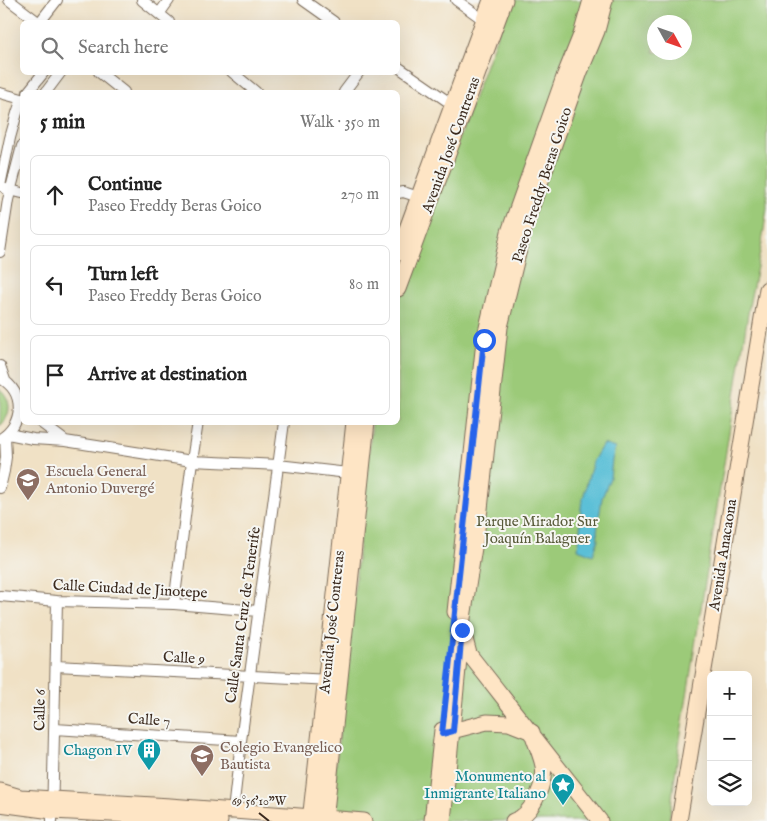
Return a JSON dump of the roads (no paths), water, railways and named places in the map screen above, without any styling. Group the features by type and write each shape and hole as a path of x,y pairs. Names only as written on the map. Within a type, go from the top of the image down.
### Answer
{"street":[{"path":"9,0 36,20"},
{"path":"41,20 57,0"},
{"path":"142,0 167,20"},
{"path":"159,14 169,0"},
{"path":"303,0 331,20"},
{"path":"456,0 489,23"},
{"name":"Avenida José Contreras","path":"400,272 489,23 491,0"},
{"name":"Avenida José Contreras","path":"400,247 453,105 489,23 505,0"},
{"name":"Paseo Freddy Beras Goico","path":"432,821 439,805 447,732 484,340 508,232 581,35 591,0"},
{"name":"Paseo Freddy Beras Goico","path":"447,732 480,509 500,327 525,225 597,30 605,0"},
{"path":"400,68 453,105"},
{"path":"30,90 42,75"},
{"path":"48,90 59,75"},
{"path":"103,75 122,90"},
{"path":"236,75 254,90"},
{"path":"346,90 357,75"},
{"path":"0,93 20,98"},
{"path":"20,104 2,169 0,187 20,192"},
{"path":"0,252 11,190 19,173 2,169"},
{"path":"400,192 418,197"},
{"name":"Avenida Anacaona","path":"679,821 767,289"},
{"path":"0,366 2,379 12,387 20,400 15,424 4,437 6,456 0,488"},
{"path":"44,425 65,440"},
{"path":"174,604 198,425"},
{"name":"Calle Santa Cruz de Tenerife","path":"233,811 284,425"},
{"name":"Avenida José Contreras","path":"333,680 348,473 354,425"},
{"name":"Avenida José Contreras","path":"318,819 333,680 367,425"},
{"path":"4,437 65,440 192,461 278,465 348,473"},
{"name":"Calle Ciudad de Jinotepe","path":"0,596 57,601 174,604 258,611"},
{"name":"Calle 6","path":"52,810 57,601"},
{"path":"462,630 469,654 600,821"},
{"name":"Calle 9","path":"56,666 333,680"},
{"path":"447,732 487,722 509,723 532,732"},
{"name":"Calle 7","path":"55,729 241,741"},
{"path":"513,821 521,818 530,809 543,781 543,766 532,732"},
{"path":"0,791 52,810"},
{"path":"0,804 52,810 170,815 220,821"},
{"name":"Paseo Freddy Beras Goico","path":"439,805 443,821"},
{"path":"170,815 233,811 318,819 364,821"}],"water":[{"path":"603,444 615,448 610,478 602,498 597,531 598,541 593,555 578,549 581,507 593,461"}],"place":[{"name":"Escuela General Antonio Duvergé","path":"28,501"},
{"name":"Chagon IV","path":"149,771"},
{"name":"Colegio Evangelico Bautista","path":"202,777"},
{"name":"Monumento al Inmigrante Italiano","path":"563,806"}],"park label":[{"name":"Parque Mirador Sur Joaquín Balaguer","path":"537,530"}]}
